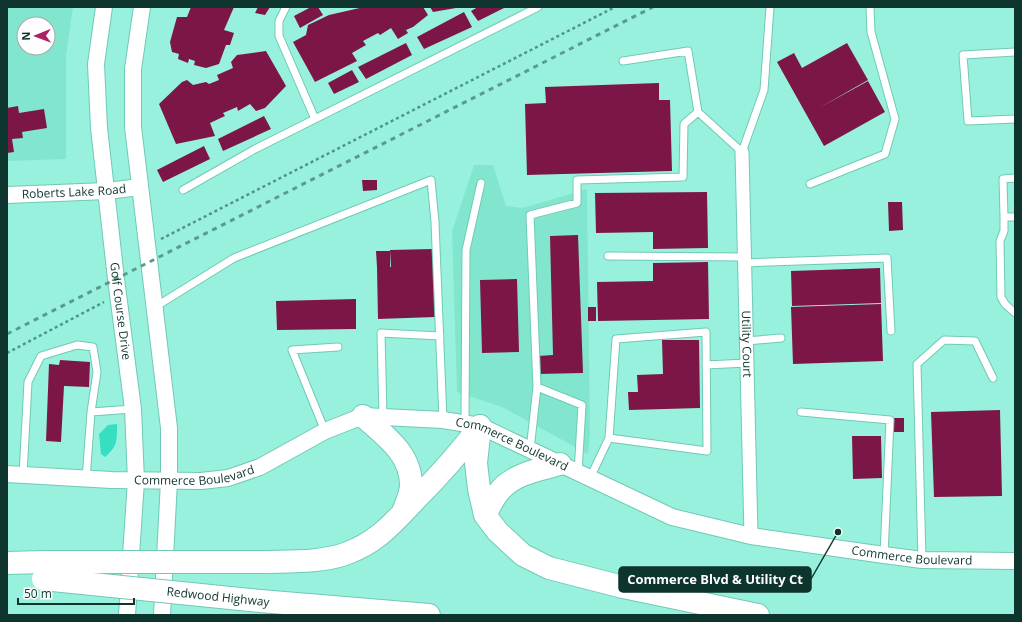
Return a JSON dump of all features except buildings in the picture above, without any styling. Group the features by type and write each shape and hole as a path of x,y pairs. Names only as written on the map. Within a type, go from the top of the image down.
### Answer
{"highway":[{"path":"373,417 397,447 406,462 411,485 403,513"},
{"path":"7,563 44,570 309,561 344,554 374,540 398,520 448,465 473,425"},
{"path":"473,425 479,489 485,515 498,532 523,554 549,568 623,588 758,615"},
{"path":"485,515 498,492 511,480 528,473 576,472"},
{"name":"Redwood Highway","path":"7,574 44,570 260,601 429,615"}],"street":[{"name":"Golf Course Drive","path":"104,7 96,64 99,128 116,279 134,409 136,481 127,615"},
{"path":"142,7 133,69 134,127 169,428 169,481 162,615"},
{"name":"Utility Court","path":"742,152 751,536"},
{"name":"Roberts Lake Road","path":"7,195 106,191 140,187"},
{"name":"Commerce Boulevard","path":"7,474 136,481 201,481 228,478 260,467 325,431 373,417 443,420 473,425 530,450 672,517 751,536 922,560 1015,561"}],"lane":[{"path":"286,7 279,21 279,36 315,119"},
{"path":"183,190 255,149 538,7"},
{"path":"623,61 688,51 698,112 742,152 764,90 770,7"},
{"path":"810,184 885,154 894,119 871,32 870,7"},
{"path":"1015,52 963,55 968,121 1015,119"},
{"path":"530,450 537,387 530,214 577,203 577,180 683,177 684,124 698,112"},
{"path":"1015,178 1004,179 1004,231 1000,241 1001,297 1005,304 1015,313"},
{"path":"155,307 234,258 431,180 435,222 443,420"},
{"path":"473,425 466,250 481,183"},
{"path":"1004,217 1015,217"},
{"path":"608,256 744,260 887,258 891,331"},
{"path":"576,472 609,438 616,339 706,332 707,451 609,438"},
{"path":"373,417 381,333 440,336"},
{"path":"746,341 782,338"},
{"path":"922,560 917,364 944,340 975,340 993,378"},
{"path":"23,475 28,382 41,356 77,345 93,347 97,372 90,412 86,479"},
{"path":"325,431 292,350 338,347"},
{"path":"706,365 747,363"},
{"path":"537,387 582,405 576,472"},
{"path":"90,412 134,409"},
{"path":"800,412 890,420 884,555"}],"path":[{"path":"161,240 615,7"},
{"path":"7,353 105,302"}],"shaded area":[{"path":"7,7 73,7 66,56 66,159 7,161"},
{"path":"474,165 493,165 506,206 523,208 587,189 590,432 588,454 502,407 457,392 452,231"},
{"path":"117,424 115,446 105,457 101,454 99,434 108,425"}],"railway":[{"path":"7,334 653,7"}],"place":[{"name":"Commerce Blvd & Utility Ct","path":"838,532"}]}
